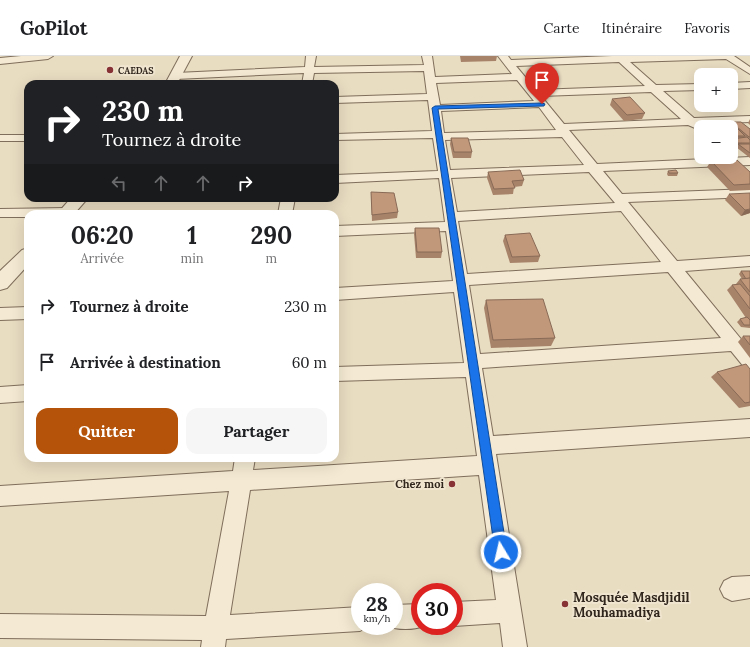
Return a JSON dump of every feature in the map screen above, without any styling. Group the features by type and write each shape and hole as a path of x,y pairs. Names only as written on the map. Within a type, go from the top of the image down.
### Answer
{"street":[{"path":"0,61 48,56"},
{"path":"174,80 186,56"},
{"path":"308,80 311,56"},
{"path":"506,60 728,56 750,71"},
{"path":"619,58 694,124"},
{"path":"506,60 673,266 738,339 750,362"},
{"path":"174,80 309,70 429,68 520,77"},
{"path":"429,68 515,647"},
{"path":"738,86 750,85"},
{"path":"533,93 694,87"},
{"path":"339,100 542,104"},
{"path":"339,137 439,136 750,120"},
{"path":"0,138 24,138"},
{"path":"738,160 750,161"},
{"path":"339,179 593,168 694,162"},
{"path":"738,163 750,174"},
{"path":"339,231 452,221 622,203 750,193"},
{"path":"69,210 76,202"},
{"path":"0,213 24,213"},
{"path":"0,283 24,258"},
{"path":"339,294 750,261"},
{"path":"0,314 24,313"},
{"path":"339,374 473,366 738,339"},
{"path":"0,395 24,393"},
{"path":"0,496 241,480 750,428"},
{"path":"215,637 244,462"},
{"path":"463,614 510,611"},
{"path":"0,626 215,637 351,620"}],"building":[{"path":"630,97 645,113 627,115 612,99"},
{"path":"738,122 741,122 750,129 749,137 738,128"},
{"path":"738,129 745,136 738,136"},
{"path":"747,137 750,140 750,143 738,143 738,138"},
{"path":"451,138 468,138 472,152 454,152"},
{"path":"738,144 750,144 750,153"},
{"path":"738,161 750,172 750,184 734,185 714,164 738,164"},
{"path":"520,170 524,180 512,181 515,188 494,189 488,172"},
{"path":"676,170 678,173 669,173 668,171"},
{"path":"371,192 394,193 398,212 372,215"},
{"path":"750,193 750,209 745,210 729,194"},
{"path":"415,228 439,228 442,252 417,252"},
{"path":"530,233 540,256 512,257 505,235"},
{"path":"741,271 750,271 750,278 746,279"},
{"path":"750,278 750,292 740,279"},
{"path":"740,284 750,296 750,309 732,285"},
{"path":"543,299 555,338 493,340 486,300"},
{"path":"747,317 750,320 750,325 744,325 740,319"},
{"path":"743,336 750,336 750,345"},
{"path":"746,364 750,369 750,402 745,403 717,372"}],"place":[{"name":"CAEDAS","path":"110,70"},
{"name":"Chez moi","path":"452,484"},
{"name":"Mosquée Masdjidil Mouhamadiya","path":"565,604"}],"route":[{"path":"501,552 435,108 542,104"}]}
